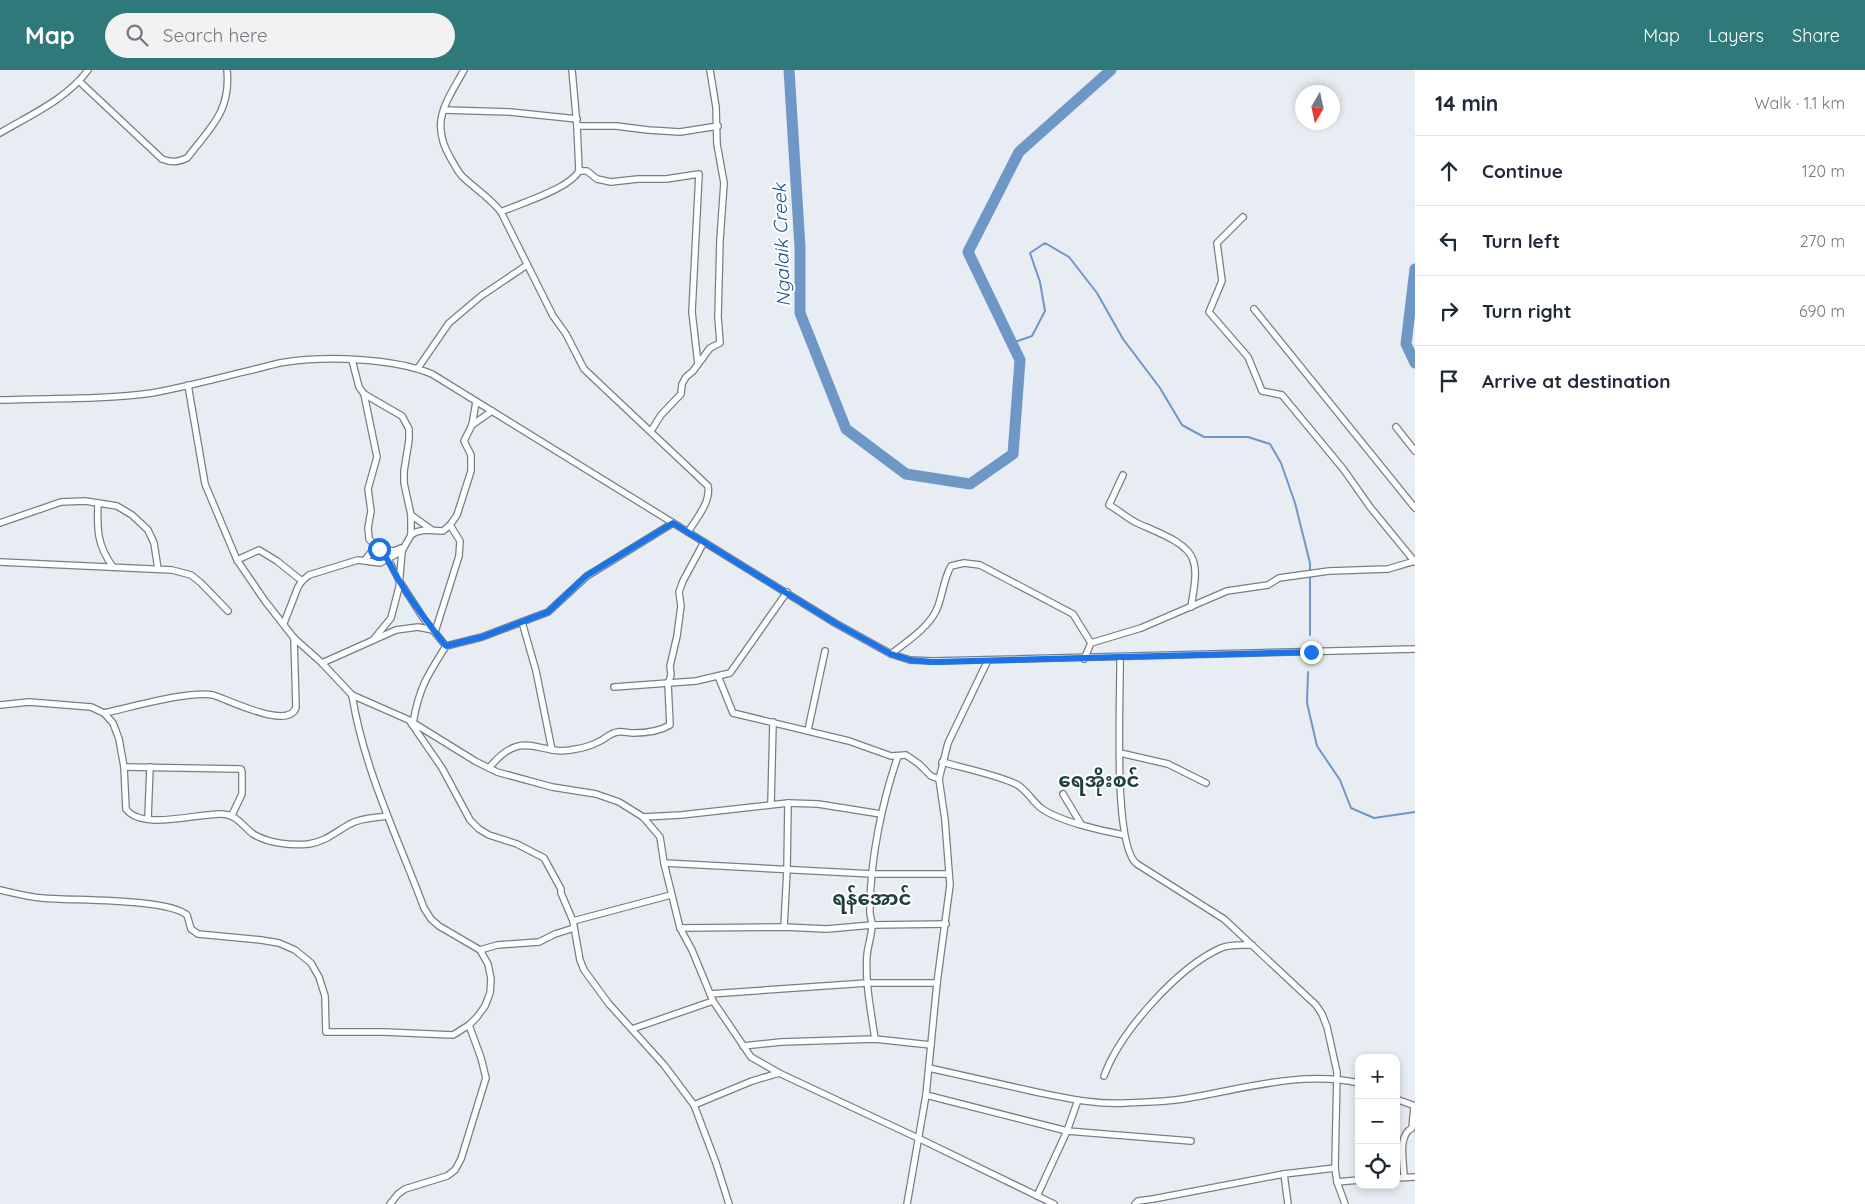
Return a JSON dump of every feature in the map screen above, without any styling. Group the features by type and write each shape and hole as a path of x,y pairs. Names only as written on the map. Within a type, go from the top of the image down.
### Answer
{"street":[{"path":"0,133 53,102 80,82 88,70"},
{"path":"80,82 162,158 169,162 188,158 219,116 226,102 228,86 226,70"},
{"path":"464,70 440,120 440,131 445,148 462,177 493,201 501,212 553,316 566,334 584,369 708,486 709,490 705,502 688,532"},
{"path":"501,212 563,186 576,177 579,171 572,70"},
{"path":"651,431 662,415 681,394 682,384 710,348 720,343 718,317 724,183 717,144 718,126 710,70"},
{"path":"444,110 519,112 577,123 672,132 718,126"},
{"path":"579,171 587,171 597,179 611,182 666,179 699,174 692,312 698,365"},
{"path":"1084,659 1091,643 1141,628 1227,591 1268,585 1279,578 1298,574 1329,571 1388,570 1415,562 1370,507 1344,470 1282,395 1262,391 1248,357 1209,312 1222,281 1217,243 1243,216"},
{"path":"418,368 449,323 481,296 527,265"},
{"path":"1254,309 1415,508"},
{"path":"352,360 359,387 364,394 377,457 368,489 370,511 369,539 388,559 400,582 446,646"},
{"path":"0,400 118,396 153,392 285,362 352,360 418,368 432,374 835,623 891,654 910,660 933,662 1084,659 1415,649"},
{"path":"188,384 205,484 237,560 265,601 294,638 322,663 352,696 411,721 489,768 518,779 596,794 619,802 636,811 660,837 671,895 680,928 692,950 713,1001 751,1057 779,1073 1054,1204"},
{"path":"364,394 402,416 409,428 404,483 411,515 410,535 403,548 400,582 391,618 374,640"},
{"path":"410,535 416,532 442,531 450,525 457,515 471,471 471,455 464,440 472,425 476,402"},
{"path":"472,425 492,411"},
{"path":"1396,427 1415,451"},
{"path":"1123,475 1108,505 1140,524 1165,535 1190,554 1194,567 1194,589 1190,606"},
{"path":"0,523 61,502 85,501 117,506 132,515 148,530 154,543 158,569"},
{"path":"98,503 97,526 100,544 104,555 113,567"},
{"path":"411,515 434,531"},
{"path":"673,523 586,576 548,612 482,637 446,646 420,690 411,721 442,768 470,820 489,835 517,844 544,858 561,889 573,925 580,960 584,970 609,1004 664,1065 694,1105 729,1204"},
{"path":"434,631 459,556 460,541 450,525"},
{"path":"489,768 499,755 519,746 539,746 552,750 568,751 600,742 609,734 620,731 644,732 666,728 670,725 668,684 681,606 679,592 704,542"},
{"path":"365,560 372,551 374,544"},
{"path":"284,624 302,581 308,575 351,562 365,560 380,563 403,548"},
{"path":"379,549 394,551 403,548"},
{"path":"237,560 259,550 277,561 302,581"},
{"path":"0,562 172,570 191,575 228,611"},
{"path":"891,654 920,630 936,611 946,576 951,566 964,563 980,565 1073,614 1091,643"},
{"path":"614,687 696,681 730,673 787,592"},
{"path":"522,622 536,671 552,750"},
{"path":"322,663 396,630 409,627 434,631"},
{"path":"104,713 197,693 220,698 273,716 289,716 293,714 296,707 294,638"},
{"path":"808,730 825,651"},
{"path":"1120,658 1120,753 1124,835 1132,861 1224,919 1316,1005 1322,1014 1327,1027 1338,1080 1335,1100 1335,1168 1337,1182 1345,1204"},
{"path":"907,1204 920,1139 926,1095 937,983 950,885 945,820 939,779 948,743 988,660"},
{"path":"718,676 733,713 849,741 892,756 906,755 931,776 939,779"},
{"path":"0,890 40,898 176,908 187,915 191,930 198,934 279,943 295,950 311,963 319,978 325,996 326,1032 453,1035 469,1025 485,1006 490,993 491,979 488,964 480,950 439,926 431,919 424,908 387,816 357,726 352,696"},
{"path":"0,705 29,702 82,706 91,707 104,713 117,731 124,767 126,809 134,816 177,819 204,814 232,815 253,833 264,839 276,842 307,844 329,838 351,823 387,816"},
{"path":"771,804 773,722"},
{"path":"1120,753 1168,764 1206,784"},
{"path":"875,1039 867,983 867,954 872,925 869,912 872,874 881,814 888,784 898,756"},
{"path":"942,762 1013,782 1026,791 1047,812 1099,831 1124,835"},
{"path":"124,767 241,769 242,794 232,815"},
{"path":"148,818 150,767"},
{"path":"1063,794 1080,824"},
{"path":"643,817 681,815 788,803 818,804 881,814"},
{"path":"784,927 788,803"},
{"path":"664,863 872,874 949,874"},
{"path":"480,950 502,945 539,942 573,925 671,895"},
{"path":"680,928 784,927 827,929 872,925 946,924"},
{"path":"1104,1076 1123,1041 1156,998 1178,978 1204,957 1223,946 1252,945"},
{"path":"710,994 867,983 937,983"},
{"path":"632,1029 713,1001"},
{"path":"390,1204 405,1189 447,1176 455,1170 461,1159 486,1078 469,1025"},
{"path":"743,1046 781,1042 875,1039 931,1045"},
{"path":"929,1068 1078,1100 1114,1104 1180,1100 1274,1082 1296,1080 1338,1080 1355,1082"},
{"path":"694,1105 752,1081 779,1073"},
{"path":"926,1095 1068,1131 1191,1140"},
{"path":"1037,1196 1068,1131 1078,1100"},
{"path":"1400,1100 1415,1106 1412,1128 1406,1131 1403,1139 1404,1177"},
{"path":"1135,1204 1138,1201 1152,1200 1284,1174 1335,1168"},
{"path":"1284,1174 1288,1204"},
{"path":"1400,1178 1415,1177"},
{"path":"1337,1182 1355,1180"}],"waterway":[{"name":"Ngalaik Creek","path":"789,70 800,247 800,313 846,429 906,474 970,484 1013,454 1020,360 968,252 1019,152 1111,70"},
{"path":"1012,343 1032,336 1045,311 1040,282 1030,253 1045,243 1069,257 1097,293 1123,339 1160,388 1182,425 1204,437 1248,437 1270,444 1281,463 1295,503 1310,563 1310,635"},
{"name":"Ngalaik Creek","path":"1415,269 1406,344 1415,363"},
{"path":"1308,672 1307,703 1317,746 1340,780 1351,808 1374,818 1415,812"}],"district":[{"name":"ရေအိုးစင်","path":"1099,779"},
{"name":"ရန်အောင်","path":"872,897"}],"route":[{"path":"379,549 388,559 400,582 424,619 446,646 482,637 548,612 586,576 673,523 835,623 891,654 910,660 933,662 1084,659 1311,652"}]}
